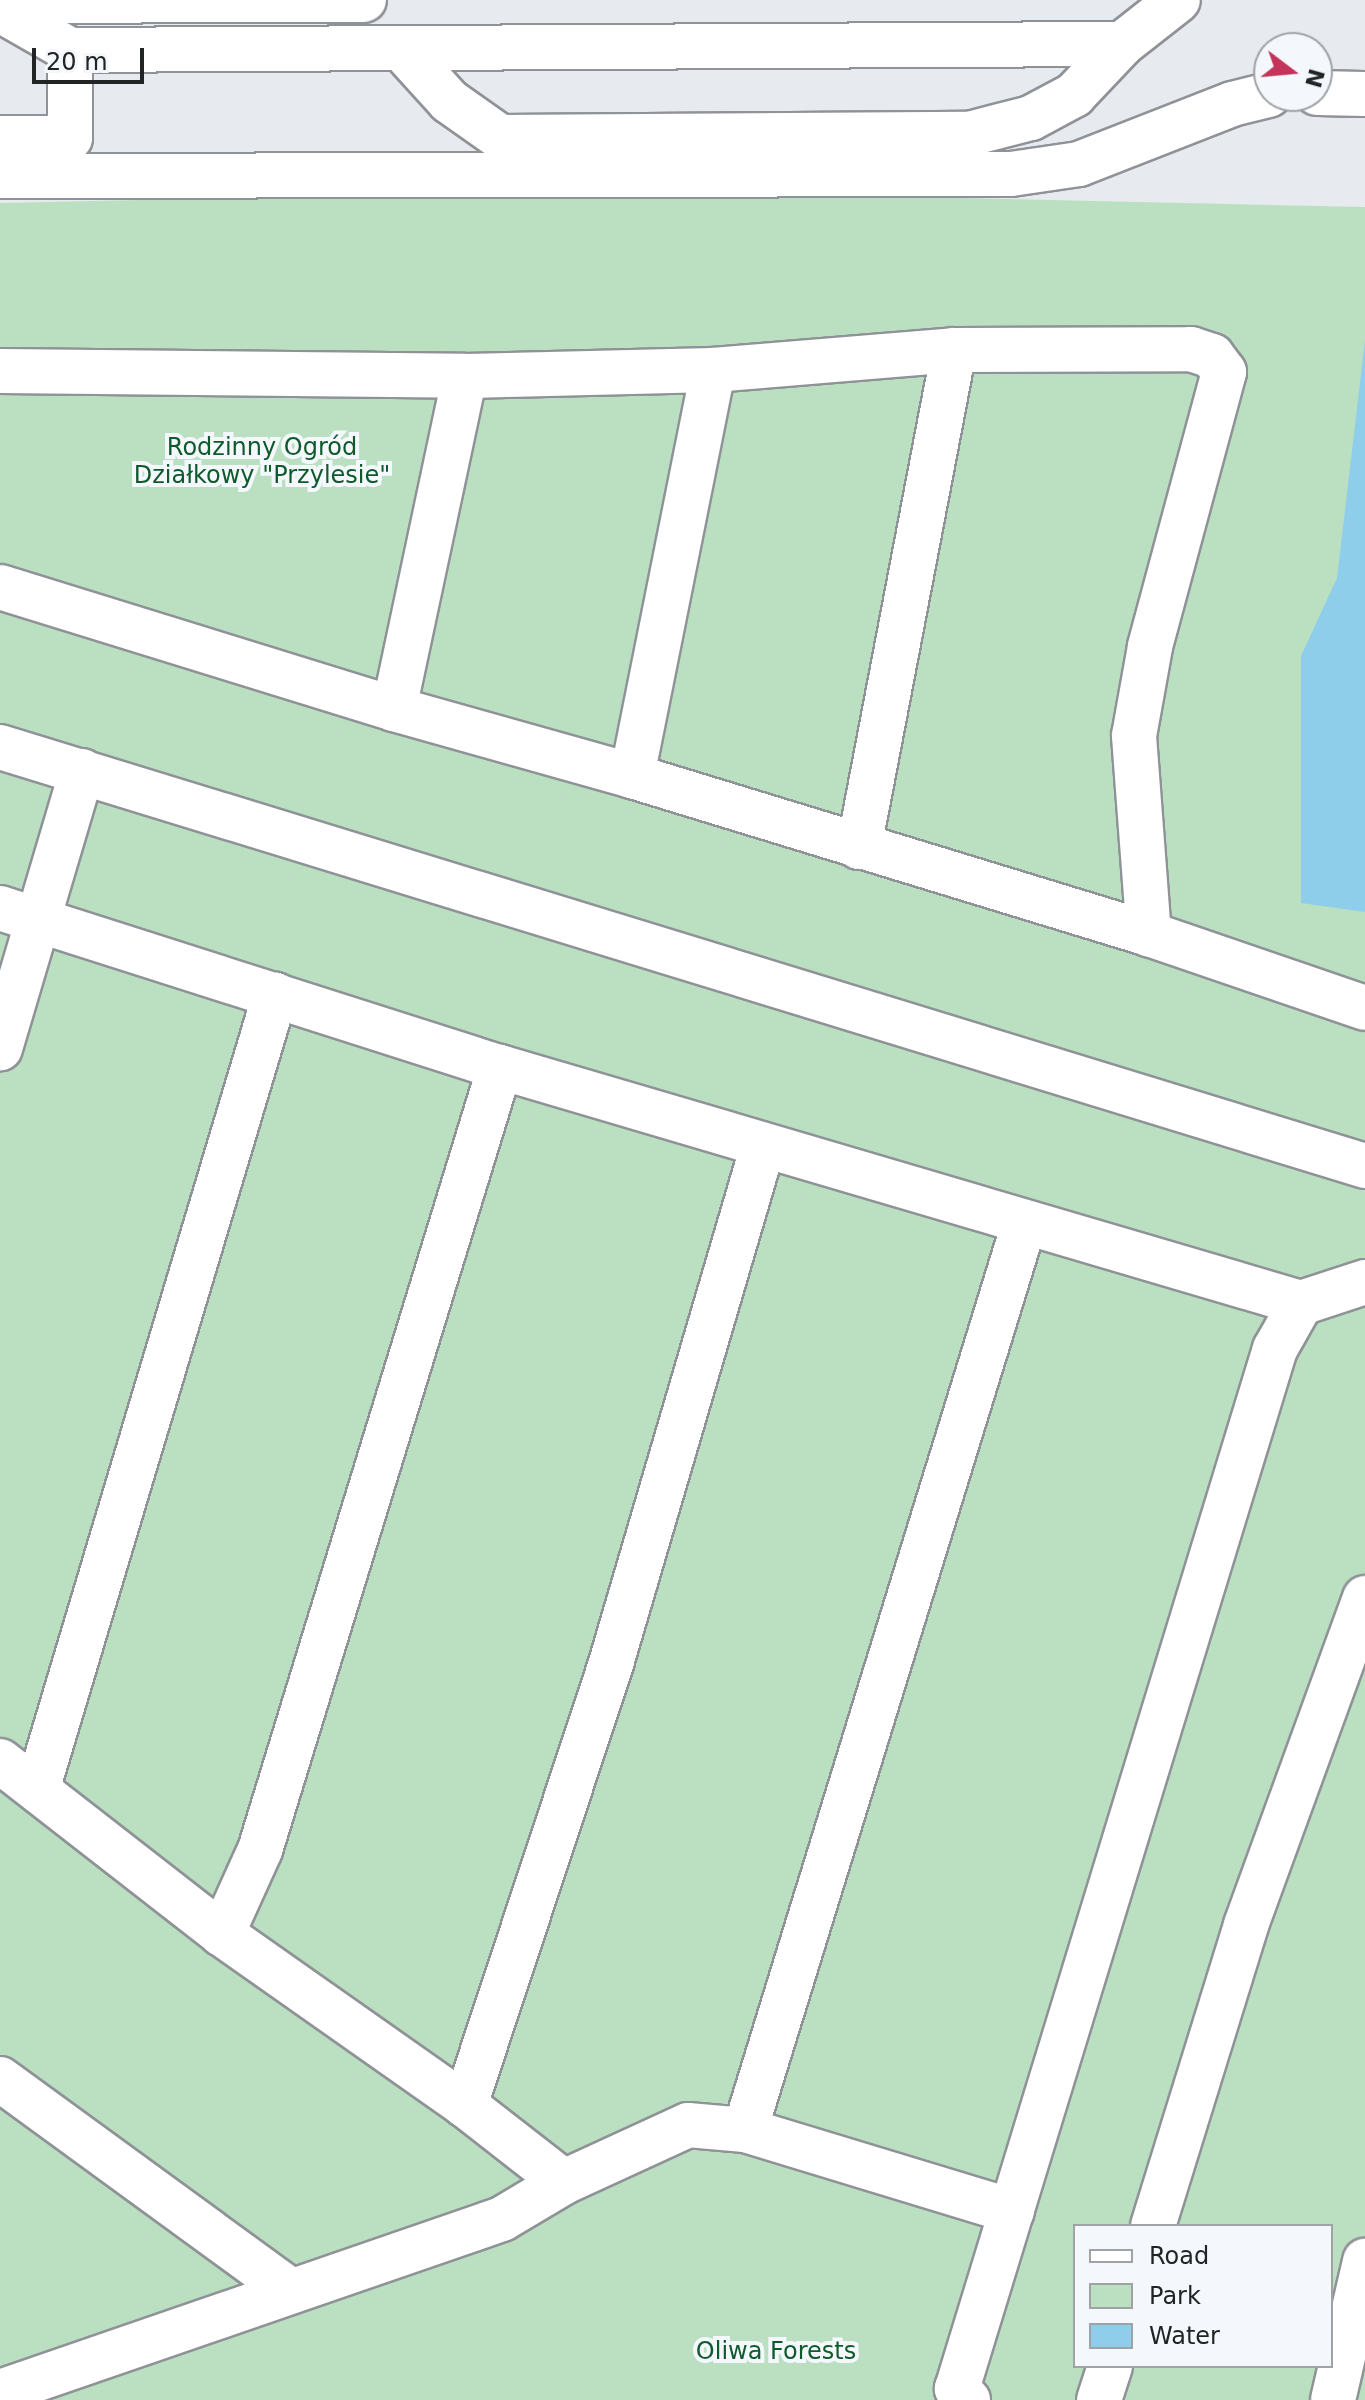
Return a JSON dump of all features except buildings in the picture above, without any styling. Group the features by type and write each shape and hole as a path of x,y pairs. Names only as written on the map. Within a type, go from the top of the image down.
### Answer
{"main road":[{"path":"0,1 364,0"},
{"path":"401,48 449,101 500,137 602,139 969,134 1031,118 1074,95 1122,44 1178,0"},
{"path":"0,10 70,50 1122,44"},
{"path":"0,138 70,138 70,50"},
{"path":"1333,93 1365,94"},
{"path":"0,176 1011,174 1079,164 1232,104 1253,99"},
{"path":"0,371 465,376 713,370 954,350 1191,349 1212,356 1224,372 1150,647 1134,736 1149,934"},
{"path":"859,847 954,350"},
{"path":"632,776 713,370"},
{"path":"394,709 465,376"},
{"path":"0,587 394,709 632,776 1149,934 1365,1008"},
{"path":"0,747 1365,1166"},
{"path":"0,1048 19,914 82,771"},
{"path":"19,914 500,1067 1024,1224 1301,1303 1365,1282"},
{"path":"38,1787 275,995"},
{"path":"222,1934 260,1850 500,1067"},
{"path":"465,2105 612,1660 763,1146"},
{"path":"745,2130 1024,1224"},
{"path":"968,2400 957,2389 1275,1349 1301,1303"},
{"path":"1154,2224 1246,1925 1365,1598"},
{"path":"0,1761 38,1787 222,1934 465,2105 564,2182"},
{"path":"0,2079 291,2291"},
{"path":"0,2392 502,2219 564,2182 688,2125 745,2130 1012,2211"},
{"path":"1333,2400 1365,2261"},
{"path":"1099,2400 1109,2368"}],"green space":[{"path":"603,190 1365,207 1365,2400 0,2400 0,203"}],"water":[{"path":"1365,340 1365,912 1301,903 1301,656 1337,578"}],"park label":[{"name":"Rodzinny Ogród Działkowy \"Przylesie\"","path":"262,462"},
{"name":"Oliwa Forests","path":"776,2352"}]}
